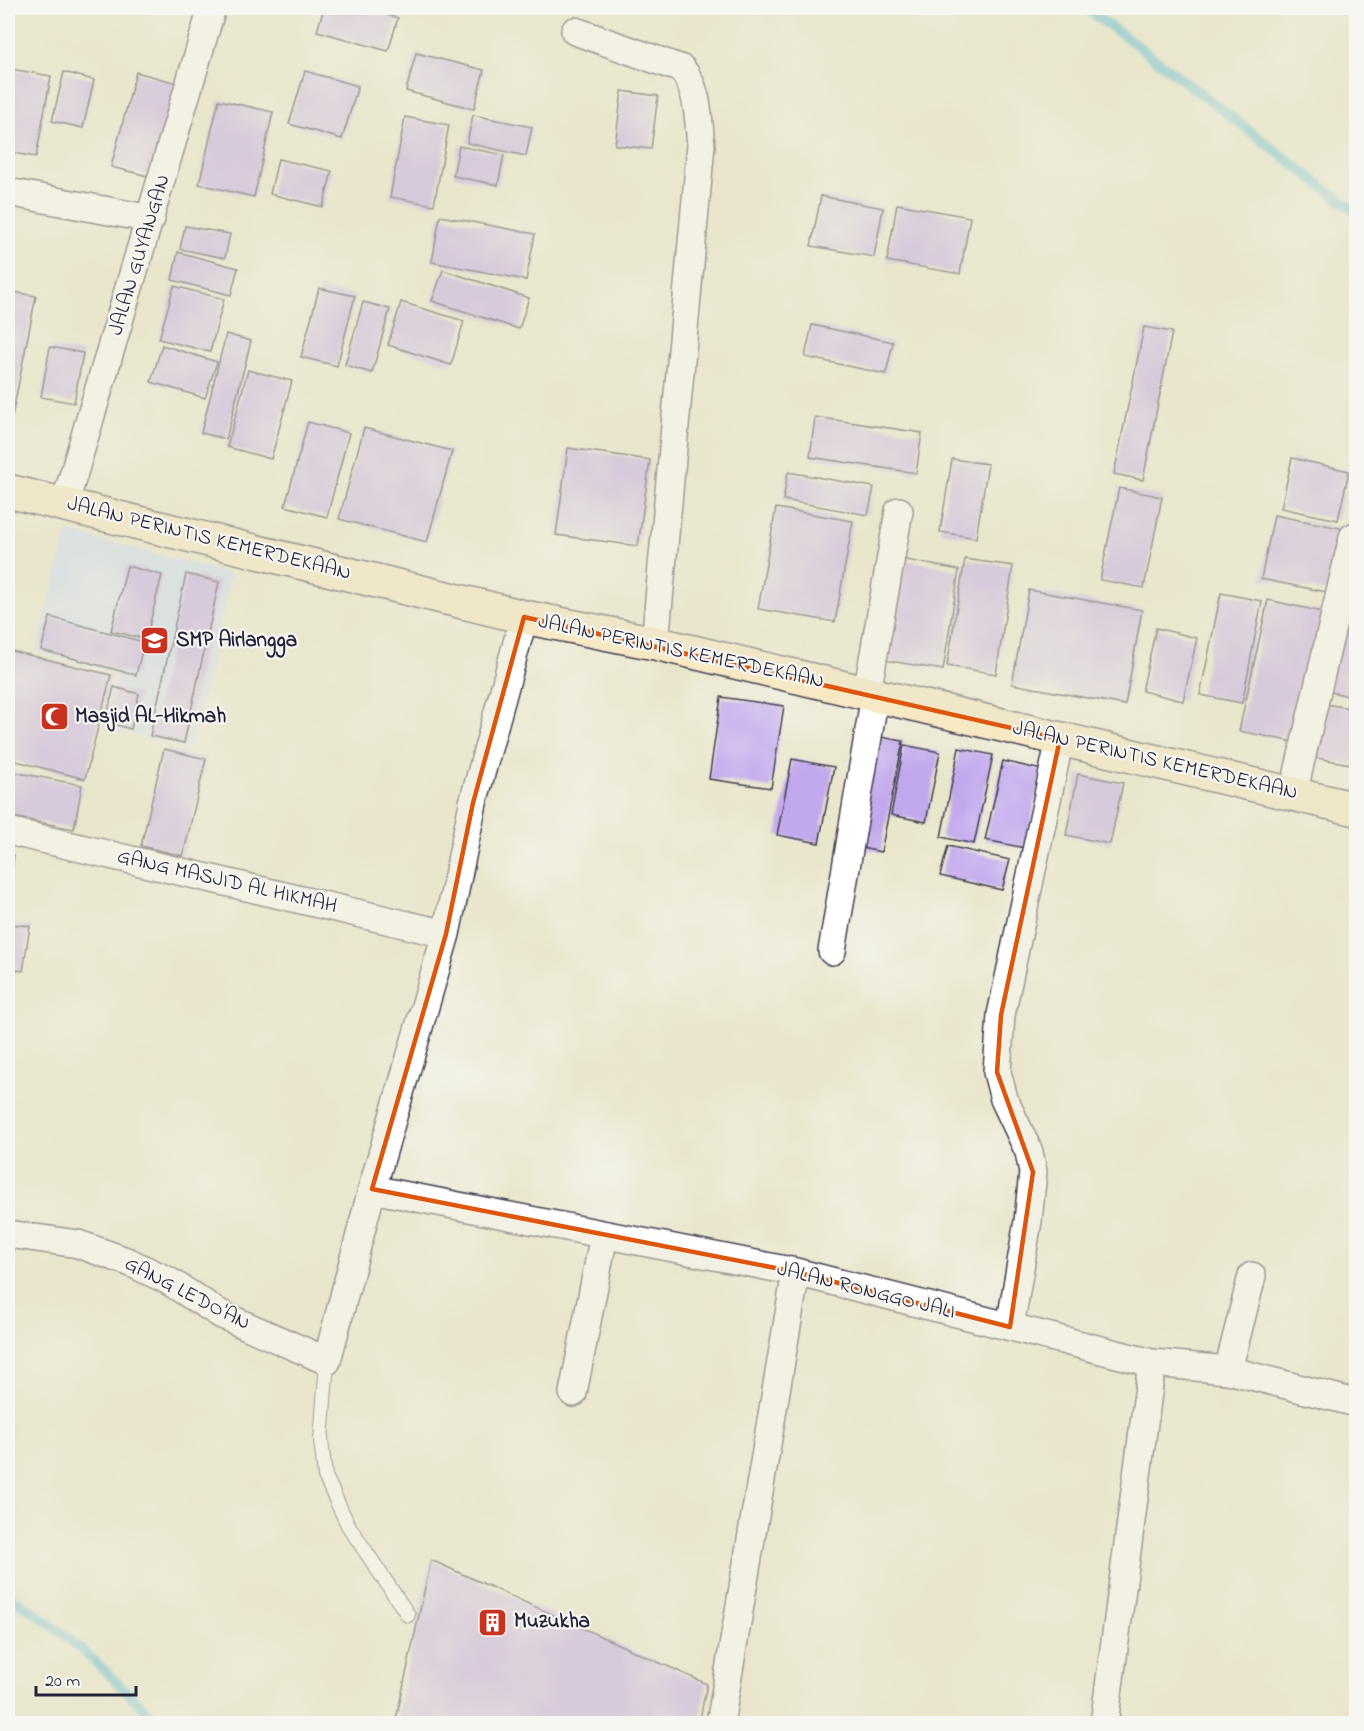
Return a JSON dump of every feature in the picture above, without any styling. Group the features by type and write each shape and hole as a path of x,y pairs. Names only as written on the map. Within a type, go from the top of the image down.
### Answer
{"main road":[{"name":"JALAN PERINTIS KEMERDEKAAN","path":"8,491 524,617 655,644 1356,808"}],"street":[{"name":"JALAN GUYANGAN","path":"64,503 151,219 212,8"},
{"path":"575,31 682,69 693,83 696,101 701,145 655,644"},
{"path":"8,192 151,219"},
{"path":"832,951 900,511"},
{"path":"1293,794 1353,537"},
{"path":"327,1361 372,1189 446,934 473,803 524,617"},
{"path":"1010,1327 1028,1221 1033,1172 1029,1152 1004,1098 997,1072 1001,1015 1060,739"},
{"name":"GANG MASJID AL HIKMAH","path":"8,831 446,934"},
{"name":"JALAN RONGGO JALI","path":"372,1189 796,1272 1152,1363 1228,1370 1356,1403"},
{"name":"GANG LEDO'AN","path":"8,1233 78,1244 129,1262 167,1280 222,1315 327,1361"},
{"path":"573,1393 604,1235"},
{"path":"720,1724 796,1272"},
{"path":"1228,1370 1252,1276"},
{"path":"1104,1724 1152,1363"}],"lane":[{"path":"327,1361 321,1440 326,1476 348,1525 408,1615"}],"highlighted area":[{"path":"524,617 1060,739 1001,1015 997,1072 1033,1172 1010,1327 796,1272 372,1189 446,934 473,803"}],"shaded area":[{"name":"SMP Airlangga","path":"68,531 231,574 191,750 102,727 115,673 36,652","holes":["127,567 162,575 146,639 111,630","186,575 219,582 184,743 150,736","50,618 144,642 136,675 42,650","114,688 139,694 130,729 106,722"]}],"building":[{"path":"324,8 360,8 398,18 388,51 317,31"},
{"path":"416,53 484,70 474,109 406,91"},
{"path":"11,69 51,76 36,157 8,152 8,88"},
{"path":"305,71 358,86 342,139 289,124"},
{"path":"64,72 94,80 83,128 52,121"},
{"path":"136,72 177,83 152,177 111,167"},
{"path":"622,91 658,96 651,149 615,145"},
{"path":"219,100 273,112 254,197 199,184"},
{"path":"473,115 532,127 526,156 467,143"},
{"path":"405,117 449,125 434,205 390,197"},
{"path":"459,146 504,155 498,185 453,176"},
{"path":"278,159 332,171 323,207 270,194"},
{"path":"821,196 883,208 874,257 811,246"},
{"path":"897,204 970,217 960,274 887,261"},
{"path":"440,216 535,234 526,280 432,262"},
{"path":"185,226 230,234 225,258 180,249"},
{"path":"178,252 238,268 231,295 172,280"},
{"path":"443,270 529,298 519,329 432,301"},
{"path":"174,286 224,299 210,352 159,339"},
{"path":"319,288 355,296 337,366 301,357"},
{"path":"8,291 36,296 9,432 8,432"},
{"path":"363,302 390,309 372,373 345,365"},
{"path":"401,302 464,321 451,365 388,345"},
{"path":"812,325 893,342 886,374 805,357"},
{"path":"1144,327 1172,332 1143,480 1114,474"},
{"path":"226,334 251,341 226,439 201,433"},
{"path":"162,345 217,362 205,398 151,382"},
{"path":"50,347 83,353 74,403 41,397"},
{"path":"248,370 292,381 271,459 227,447"},
{"path":"815,417 922,433 916,473 810,457"},
{"path":"308,422 349,433 327,517 285,506"},
{"path":"364,428 452,451 427,542 339,519"},
{"path":"568,448 650,460 638,546 556,535"},
{"path":"1292,458 1349,471 1338,520 1281,508"},
{"path":"952,459 988,464 976,538 940,532"},
{"path":"788,472 874,487 868,515 783,500"},
{"path":"1119,488 1162,497 1144,588 1100,580"},
{"path":"776,508 853,521 835,622 758,609"},
{"path":"1274,515 1350,530 1337,594 1261,579"},
{"path":"896,558 959,570 943,670 878,659"},
{"path":"965,559 1013,566 996,674 947,666"},
{"path":"127,566 162,575 146,639 111,631"},
{"path":"186,574 219,582 184,743 150,736"},
{"path":"1351,589 1356,590 1356,698 1327,691"},
{"path":"1029,590 1142,610 1125,705 1012,684"},
{"path":"1221,593 1262,601 1242,703 1200,695"},
{"path":"1268,600 1332,614 1304,744 1239,731"},
{"path":"50,617 144,642 136,675 41,650"},
{"path":"1156,628 1197,638 1183,701 1142,691"},
{"name":"Masjid AL-Hikmah","path":"8,650 111,675 85,779 8,759"},
{"path":"114,687 139,694 131,729 105,722"},
{"path":"721,697 784,706 771,788 709,779"},
{"path":"1325,704 1356,709 1356,765 1316,758"},
{"path":"875,736 903,741 881,852 852,846"},
{"path":"904,745 940,752 926,822 891,815"},
{"path":"959,748 993,755 974,844 941,837"},
{"path":"164,749 206,759 183,856 141,846"},
{"path":"792,759 834,767 819,843 777,835"},
{"path":"1003,761 1042,770 1025,848 985,840"},
{"path":"8,771 82,785 74,829 8,816"},
{"path":"1078,774 1123,783 1110,844 1066,835"},
{"path":"948,846 1010,860 1002,890 940,876"},
{"path":"8,854 14,855 9,897 8,897"},
{"path":"10,924 30,926 23,971 8,969"},
{"name":"Muzukha","path":"431,1560 707,1684 699,1724 395,1724"}],"waterway":[{"path":"1084,8 1137,45 1356,212"},
{"path":"8,1595 68,1638 106,1671 160,1724"}],"place":[{"name":"SMP Airlangga","path":"155,641"},
{"name":"Masjid AL-Hikmah","path":"54,717"},
{"name":"Muzukha","path":"493,1622"}]}
